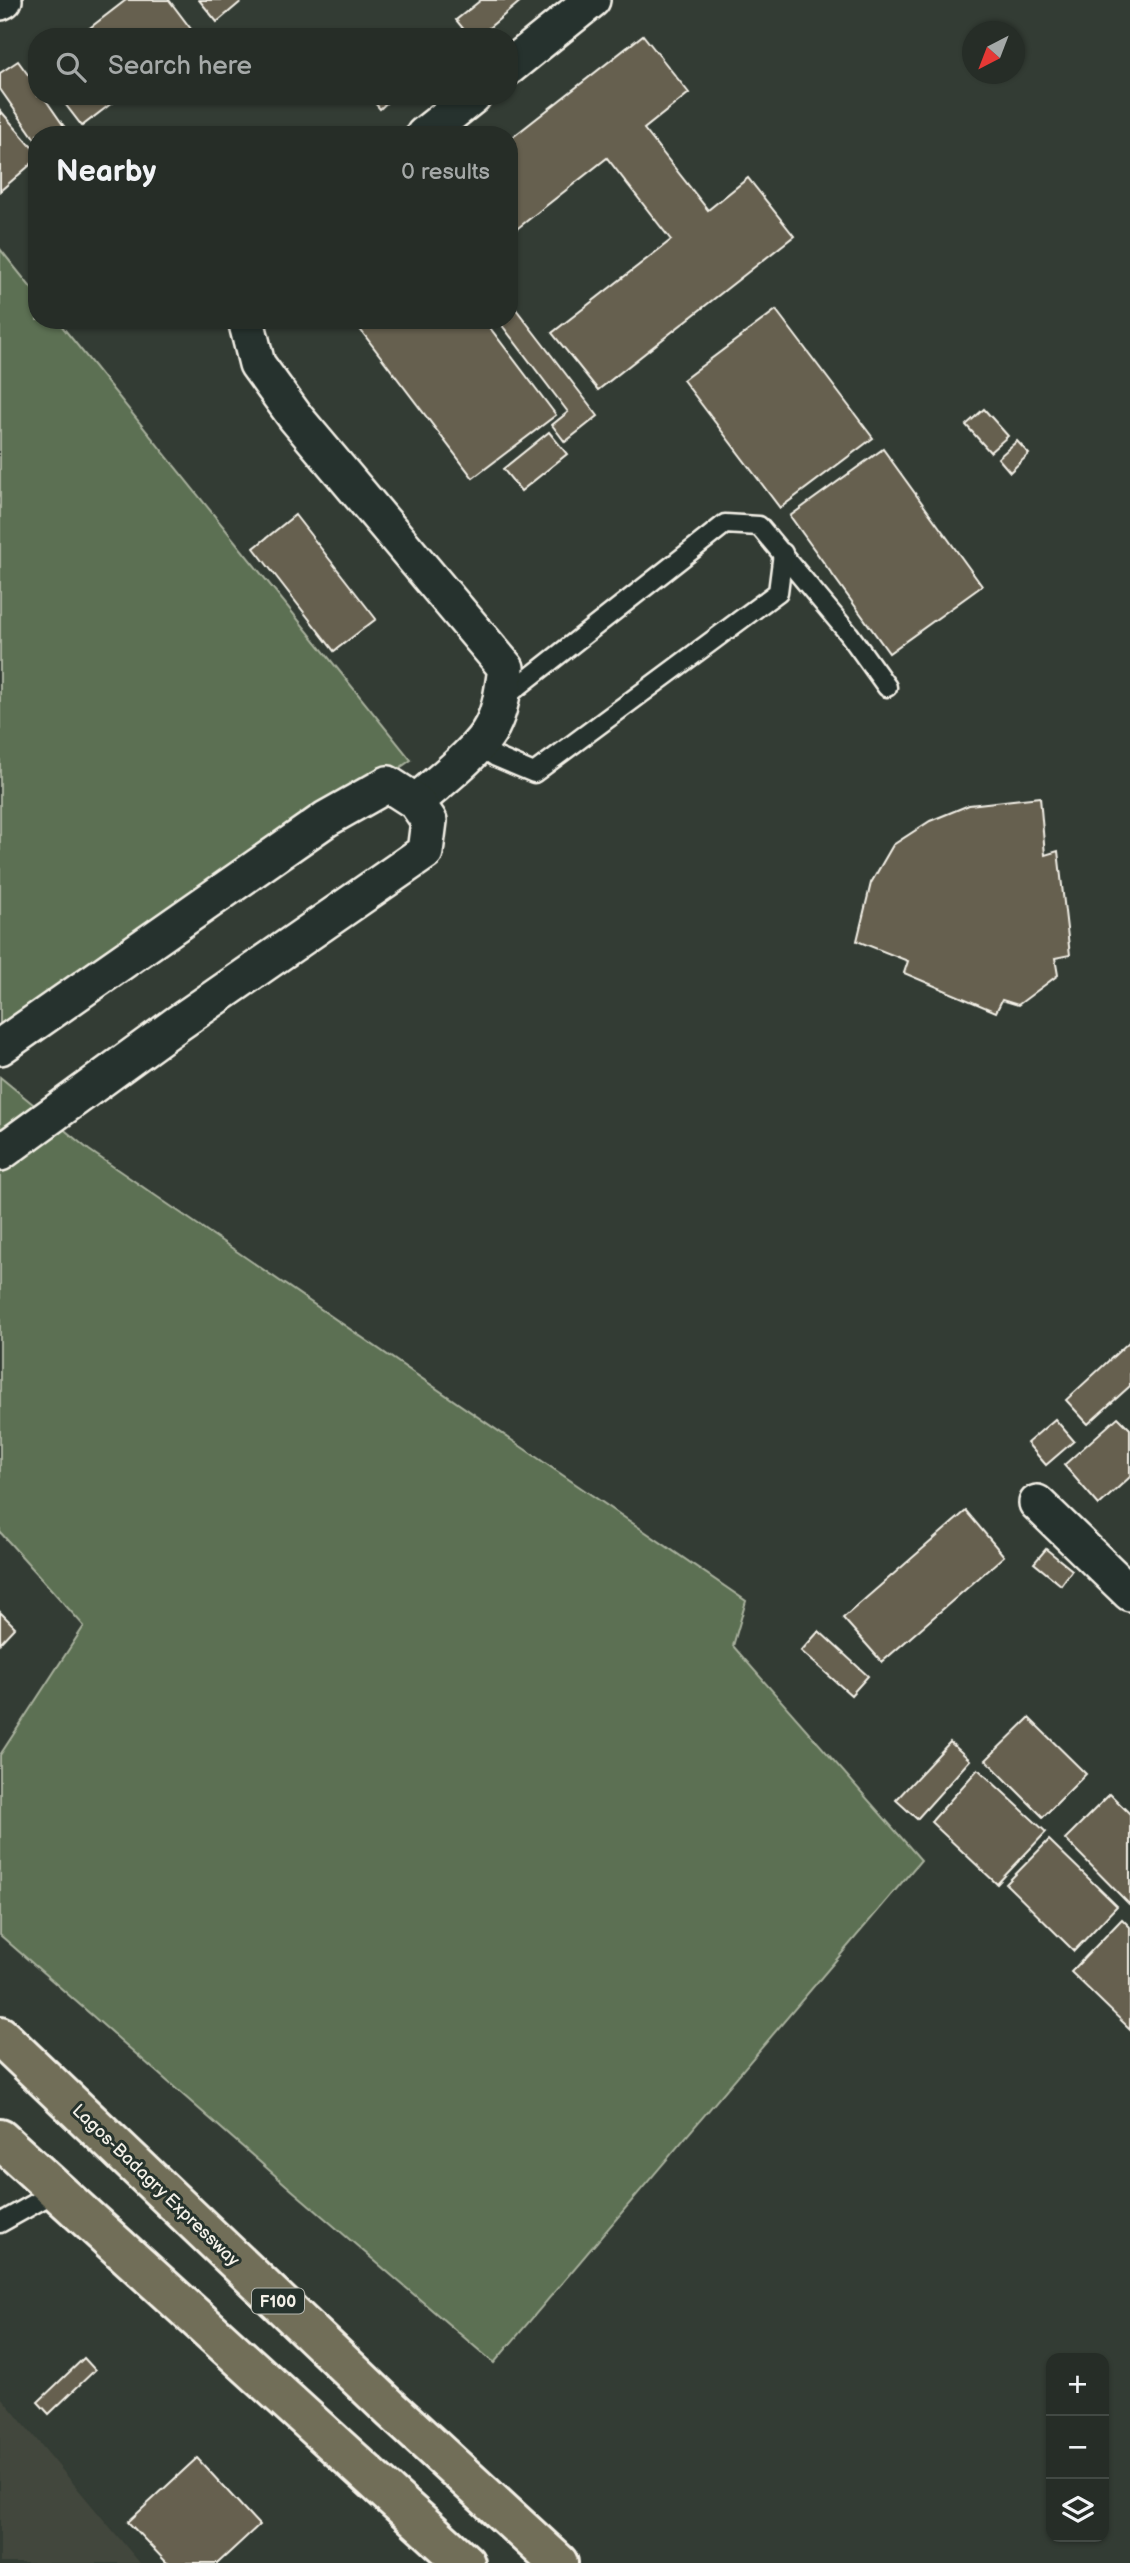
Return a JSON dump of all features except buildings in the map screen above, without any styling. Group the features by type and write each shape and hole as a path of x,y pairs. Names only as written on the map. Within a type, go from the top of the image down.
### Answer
{"highway":[{"name":"Lagos-Badagry Expressway","path":"0,2036 402,2419 558,2563"},
{"path":"0,2139 465,2563"}],"street":[{"path":"518,60 592,0"},
{"path":"435,126 462,105"},
{"path":"248,329 257,364 296,418 506,668 502,699 491,729 478,745 416,802"},
{"path":"0,1047 326,819 388,784 416,802 429,821 425,852 166,1032 0,1153"},
{"path":"1037,1503 1130,1593"}],"lane":[{"path":"502,699 725,524 759,526 849,634 887,687"},
{"path":"478,745 496,757 534,772 778,592 783,553"},
{"path":"0,2223 57,2191"}],"shaded area":[{"path":"0,2396 140,2563 0,2563"}],"green space":[{"path":"0,249 28,284 28,329 64,329 411,760 0,1045"},
{"path":"0,1077 89,1150 746,1601 733,1646 921,1860 494,2363 0,1935 0,1755 84,1626 0,1532"}]}
